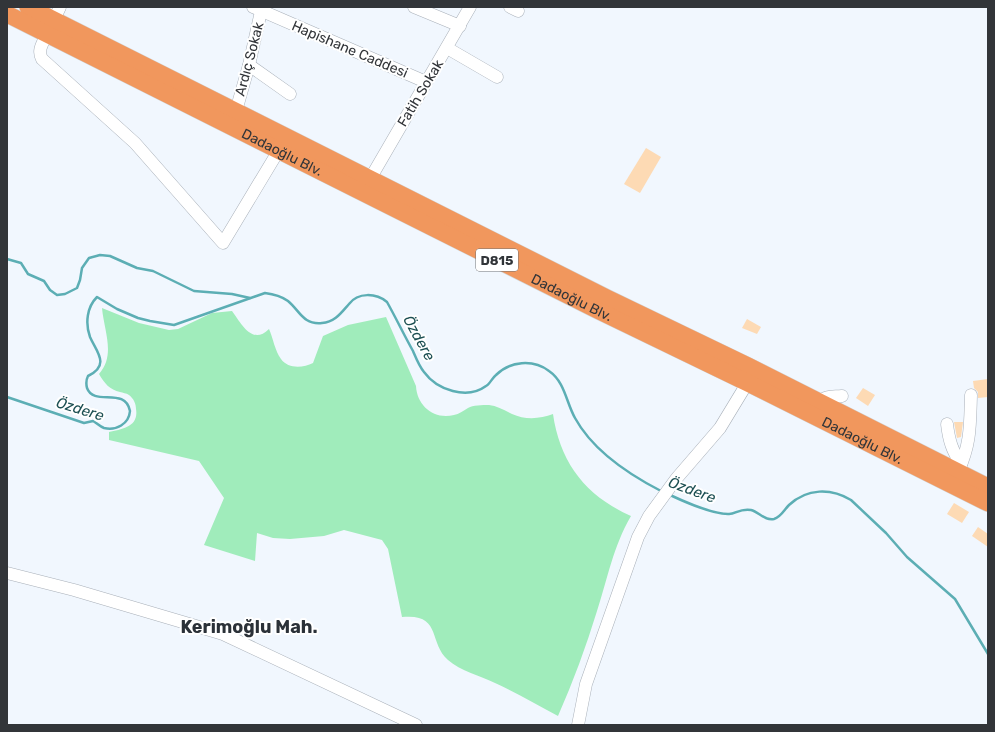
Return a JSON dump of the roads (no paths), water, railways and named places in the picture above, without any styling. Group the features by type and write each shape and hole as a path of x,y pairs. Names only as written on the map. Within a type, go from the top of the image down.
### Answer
{"highway":[{"name":"Dadaoğlu Blv.","path":"28,7 607,298 988,504"},
{"name":"Dadaoğlu Blv.","path":"7,14 54,20 279,150 597,310 752,376 820,402 959,468 988,487"}],"street":[{"path":"414,7 460,26"},
{"name":"Fatih Sokak","path":"370,179 470,7"},
{"name":"Ardıç Sokak","path":"236,111 249,65 259,9"},
{"name":"Hapishane Caddesi","path":"259,9 426,82"},
{"path":"54,20 39,50 42,59 135,143 223,243 279,150"},
{"path":"447,48 498,77"},
{"path":"249,65 290,94"},
{"path":"578,725 586,684 638,537 649,516 676,479 720,428 752,376"},
{"path":"959,468 968,445 970,395"},
{"path":"820,402 828,397 842,396"},
{"path":"947,424 949,442 959,468"},
{"path":"7,573 74,590 223,634 416,725"}],"waterway":[{"path":"7,259 21,263 28,274 44,281 50,290 57,295 65,294 77,288 82,268 89,258 100,255 110,256 137,268 153,271 194,291 232,294 250,298"},
{"name":"Özdere","path":"7,397 84,423 93,421 104,428 109,429 121,426 127,420 130,411 127,404 116,398 96,396 87,388 86,382 88,376 95,372 100,363 100,358 88,332 87,321 89,310 97,297 117,309 138,318 174,325 265,293 285,299 306,320 310,322 322,323 334,319 357,297 367,295 378,297 387,302 424,372 436,384 444,388 453,391 470,392 486,386 502,370 515,364 529,363 543,367 559,381 575,418 591,441 624,469 661,491"},
{"name":"Özdere","path":"670,495 714,512 731,514 743,510 751,510 768,519 779,517 789,505 803,495 827,492 843,496 851,500 886,533 907,557 955,599 988,654"}],"district":[{"name":"Kerimoğlu Mah.","path":"249,627"}]}
